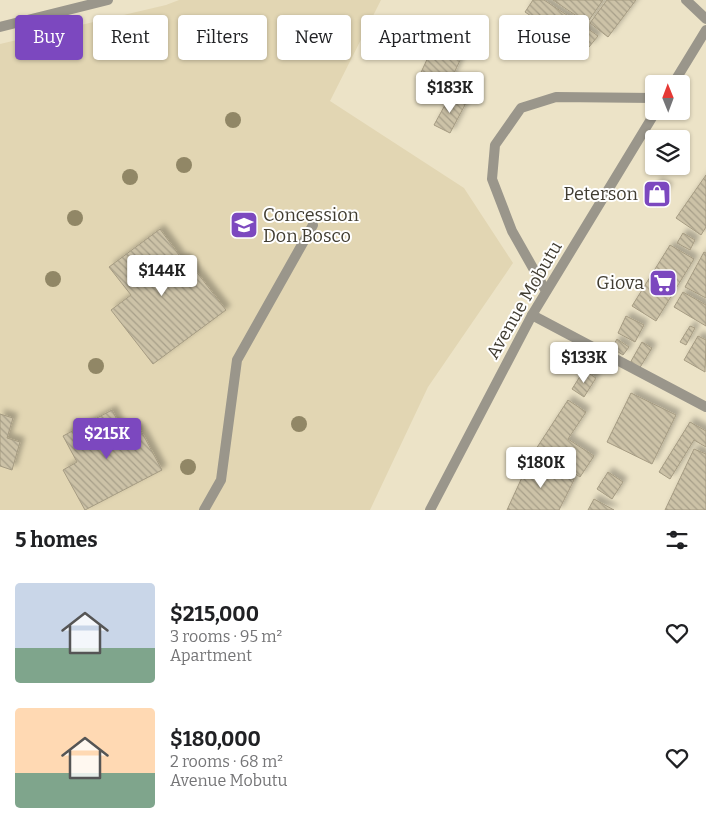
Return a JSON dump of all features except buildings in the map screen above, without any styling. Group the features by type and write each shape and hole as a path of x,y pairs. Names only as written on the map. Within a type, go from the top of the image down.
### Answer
{"street":[{"path":"0,27 108,0"},
{"path":"686,0 706,19"},
{"path":"679,75 702,43 706,30"},
{"path":"546,291 512,231 492,179 495,146 521,108 530,105 556,98 645,98"},
{"name":"Avenue Mobutu","path":"430,510 532,315 650,120"},
{"path":"204,510 222,480 237,360 313,225"},
{"path":"532,315 706,407"}],"shaded area":[{"name":"Concession Don Bosco","path":"179,0 381,0 373,15 361,15 361,40 351,59 351,15 277,15 277,60 351,60 330,101 464,188 513,263 428,387 370,510 0,510 0,44 15,40 15,60 83,60 83,24 93,22 93,60 168,60 168,15 123,15"}],"place":[{"name":"Peterson","path":"657,194"},
{"name":"Concession Don Bosco","path":"244,225"},
{"name":"Giova","path":"663,283"}]}
